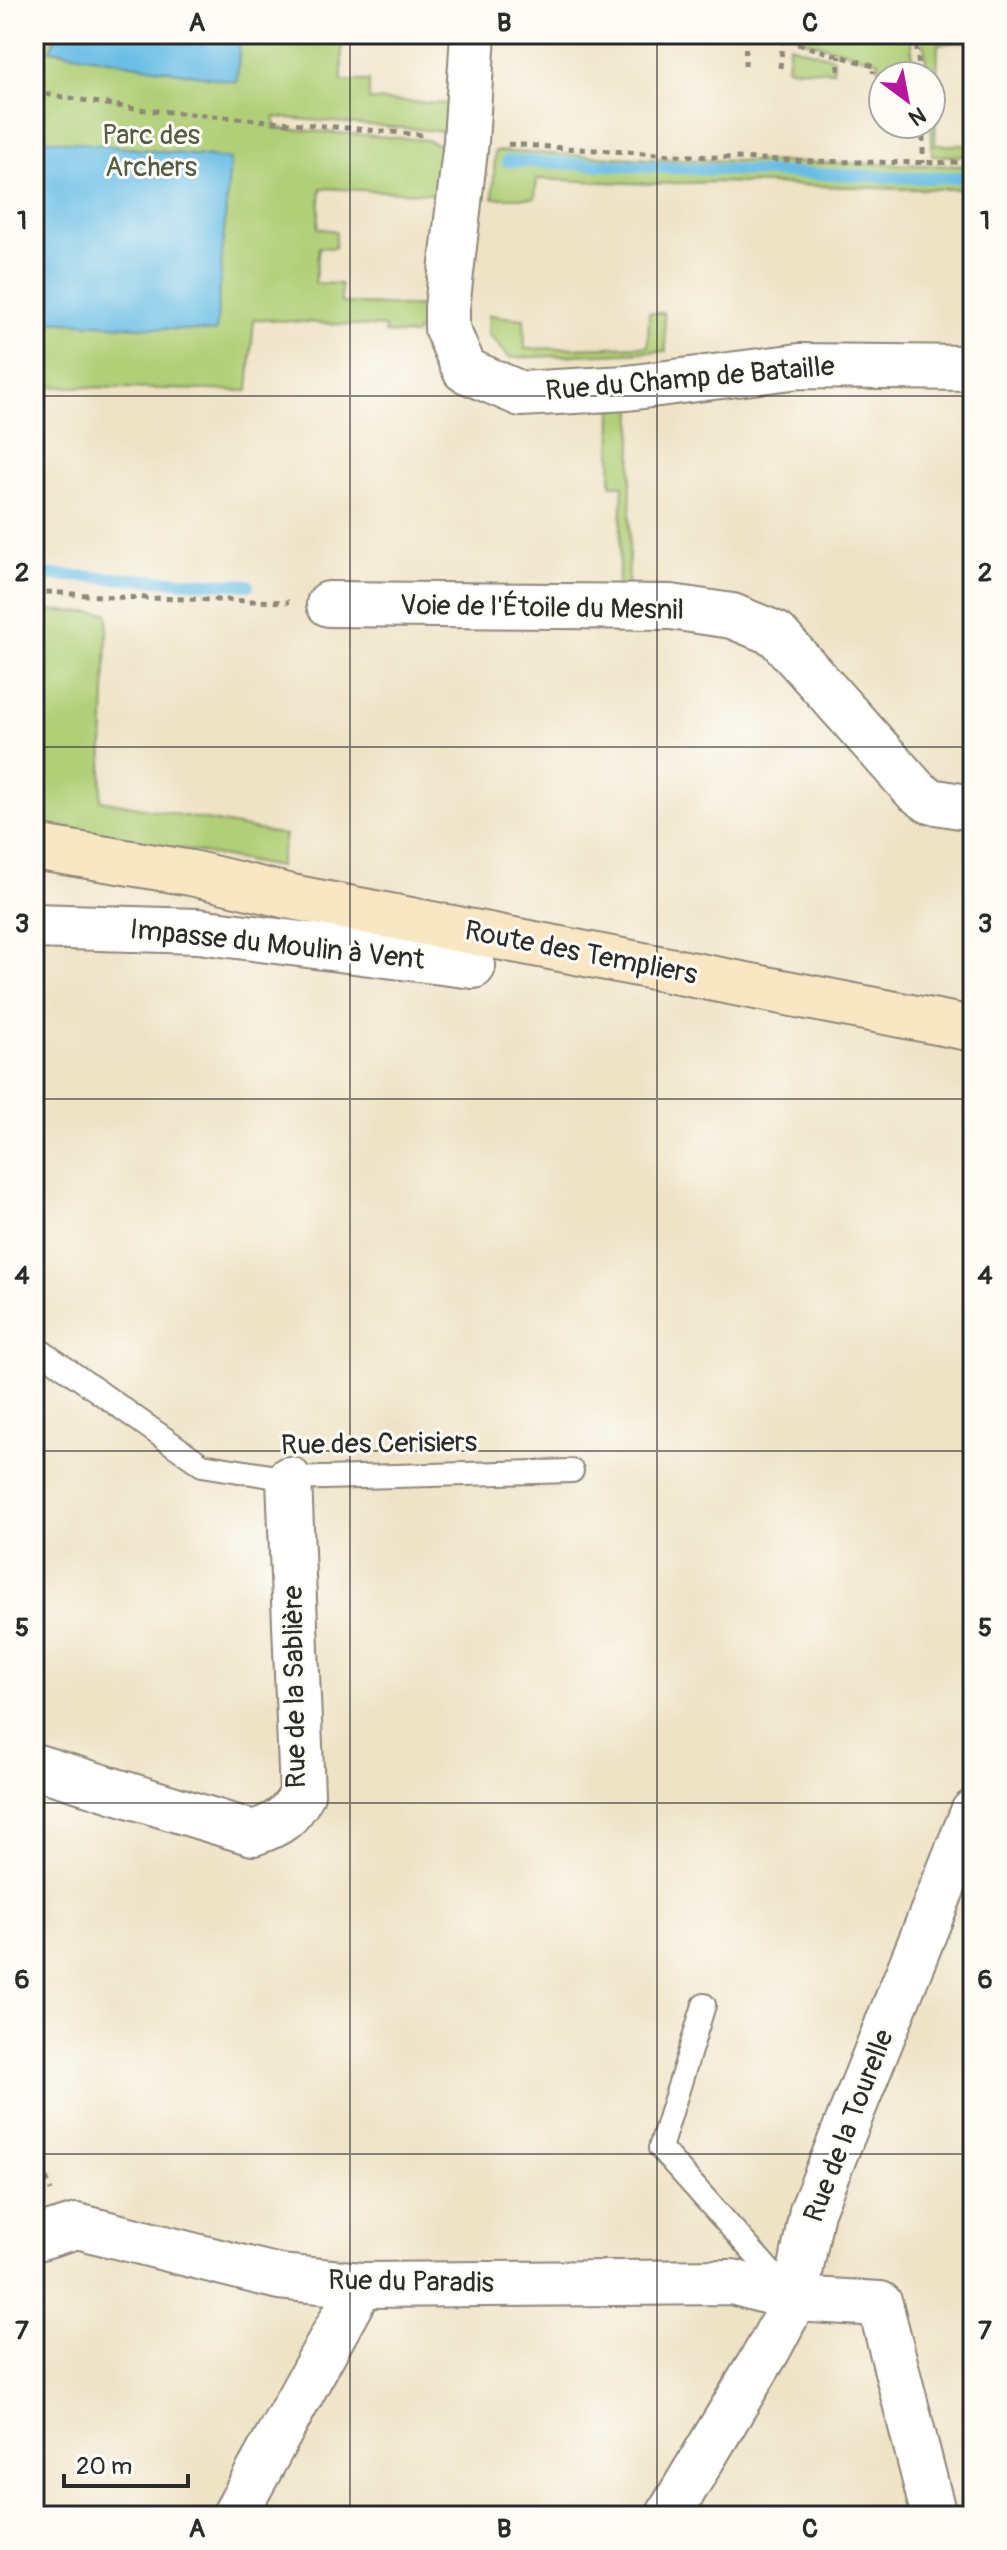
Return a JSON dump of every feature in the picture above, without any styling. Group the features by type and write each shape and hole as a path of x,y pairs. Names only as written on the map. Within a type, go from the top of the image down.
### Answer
{"main road":[{"name":"Route des Templiers","path":"34,847 191,873 307,900 973,1029"},
{"name":"Route des Templiers","path":"34,865 191,873"}],"street":[{"name":"Rue du Champ de Bataille","path":"473,34 466,141 447,308 447,329 465,370 521,394 627,388 799,366 973,368"},
{"name":"Voie de l'Étoile du Mesnil","path":"329,604 671,607 732,616 776,634 915,790 930,801 973,808"},
{"name":"Impasse du Moulin à Vent","path":"34,926 198,931 473,966"},
{"name":"Rue de la Sablière","path":"34,1766 253,1833 284,1820 294,1809 302,1794 289,1479"},
{"name":"Rue de la Tourelle","path":"668,2516 768,2350 795,2299 812,2211 973,1812"},
{"name":"Rue du Paradis","path":"34,2239 77,2226 279,2277 361,2285 732,2282 795,2299 880,2304 934,2516"},
{"path":"234,2516 361,2285"}],"lane":[{"name":"Rue des Cerisiers","path":"34,1346 202,1465 289,1479 572,1471"},
{"path":"704,2005 660,2148 795,2299"}],"path":[{"path":"745,66 746,34"},
{"path":"763,34 867,64"},
{"path":"791,34 792,43"},
{"path":"915,34 918,60"},
{"path":"780,68 783,40"},
{"path":"838,71 840,56"},
{"path":"34,92 136,109 437,137"},
{"path":"923,140 923,163"},
{"path":"495,143 676,156 973,162"},
{"path":"34,591 113,597 329,604"}],"green space":[{"name":"Parc des Archers","path":"34,34 356,34 356,38 342,38 342,81 369,81 369,100 452,104 450,132 275,117 274,128 427,140 446,147 441,194 321,188 318,228 336,231 335,248 319,247 315,283 341,284 341,303 427,307 428,331 416,331 415,335 385,333 385,327 254,319 248,391 34,386"},
{"path":"795,34 910,34 913,60 875,60 800,39"},
{"path":"923,34 973,34 973,41 938,44 938,60 926,60"},
{"path":"789,45 834,58 833,71 787,68"},
{"path":"932,140 935,140 935,145 973,145 973,156 932,156"},
{"path":"495,151 654,159 973,166 973,189 537,179 535,198 493,198"},
{"path":"649,313 664,313 666,351 510,358 488,334 489,315 524,319 525,349 648,346"},
{"path":"633,407 628,589 618,589 623,485 611,485 612,408"},
{"path":"34,610 108,613 101,800 285,835 279,867 34,822"}],"water":[{"path":"57,34 240,34 237,82 50,50"},
{"path":"34,138 230,159 216,332 34,320"}],"waterway":[{"path":"507,161 916,178 973,177"},
{"path":"34,574 248,585"}]}
